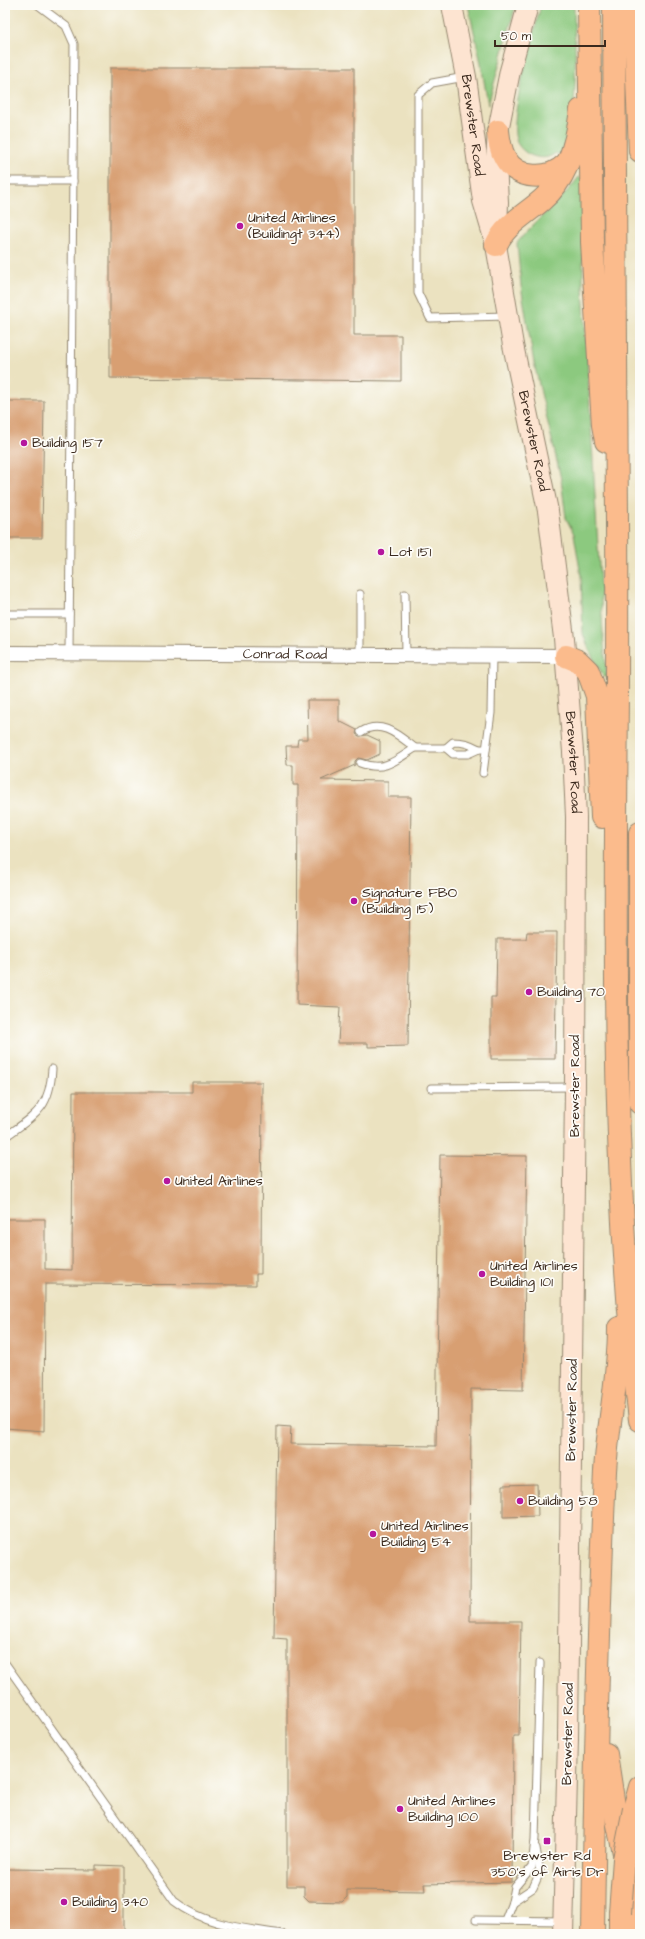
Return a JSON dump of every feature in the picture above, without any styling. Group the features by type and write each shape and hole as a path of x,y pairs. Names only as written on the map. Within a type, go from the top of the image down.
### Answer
{"highway":[{"path":"589,5 592,242 595,313 603,425 618,493"},
{"path":"614,5 618,493 616,1085 627,1292 640,1420"},
{"path":"634,5 640,151"},
{"path":"496,245 499,239 514,223 542,200 556,186 574,147 590,43"},
{"path":"498,131 502,152 510,165 516,170 526,174 544,176 560,170 566,164"},
{"path":"566,656 578,661 588,671 597,696 604,872 616,923"},
{"path":"640,832 640,1103"},
{"path":"593,1934 595,1788 606,1468 619,1341 620,1181"},
{"path":"599,1653 604,1730 610,1781 640,1929"},
{"path":"620,1924 625,1854 640,1787"}],"street":[{"name":"Brewster Road","path":"452,5 466,76 483,201 496,245 508,316 547,505 566,656 575,793 575,1087 568,1739 563,1928"},
{"name":"Brewster Road","path":"496,245 498,202 496,162 498,131 510,71 528,5"},
{"name":"Conrad Road","path":"5,653 566,656"}],"lane":[{"path":"38,5 66,26 74,44 69,653"},
{"path":"466,76 432,83 418,95 418,293 430,318 508,316"},
{"path":"5,181 73,182"},
{"path":"360,594 360,654"},
{"path":"405,594 406,655"},
{"path":"5,614 69,614"},
{"path":"483,773 482,749 491,707 492,656"},
{"path":"361,732 374,726 384,728 397,734 414,748"},
{"path":"360,763 376,767 386,766 414,748 446,748 453,742 468,743 482,749"},
{"path":"446,748 453,754 468,754 482,749"},
{"path":"5,1137 39,1111 47,1098 52,1069"},
{"path":"431,1088 575,1087"},
{"path":"5,1663 174,1901 195,1916 214,1922 282,1934"},
{"path":"505,1920 512,1902 515,1887 532,1867 535,1839 540,1663"},
{"path":"512,1902 534,1888 540,1872 535,1839"},
{"path":"476,1920 505,1920 563,1928"}],"green space":[{"path":"468,5 516,5 488,105 481,63"},
{"path":"541,5 574,5 575,62 574,106 571,126 566,143 558,155 556,153 542,158 530,155 520,148 516,140 515,128 516,112 523,74"},
{"path":"579,177 583,179 583,287 603,634 607,677 604,677 592,656 583,634 581,576 574,534 566,518 561,479 534,363 521,286 517,243"}],"building":[{"name":"United Airlines (Buildingt 344)","path":"110,68 354,68 354,335 401,335 401,381 110,378"},
{"name":"Building 157","path":"5,401 44,401 42,538 5,538"},
{"name":"Signature FBO (Building 15)","path":"307,700 339,700 339,721 357,730 356,734 359,736 367,735 380,741 380,754 367,760 358,758 355,761 355,765 321,780 388,781 388,797 411,797 408,1046 368,1047 368,1043 338,1043 340,1007 297,1005 298,785 293,785 293,765 287,765 286,746 297,746 298,739 308,739"},
{"name":"Building 70","path":"527,932 557,932 555,1059 491,1059 491,997 496,997 497,939 526,939"},
{"name":"United Airlines","path":"192,1082 262,1082 261,1274 256,1274 256,1285 45,1284 44,1431 5,1428 5,1219 45,1219 45,1269 72,1270 73,1092 192,1092"},
{"path":"440,1155 527,1156 523,1390 471,1389 470,1621 521,1621 519,1736 513,1736 512,1882 424,1884 425,1891 347,1890 347,1897 342,1902 309,1901 304,1896 304,1886 287,1886 287,1639 274,1638 277,1426 291,1427 290,1444 436,1446"},
{"name":"Building 58","path":"537,1484 538,1516 503,1517 503,1485"},
{"name":"Building 340","path":"96,1865 124,1866 124,1934 5,1934 5,1869 96,1870"}],"place":[{"name":"United Airlines (Buildingt 344)","path":"240,226"},
{"name":"Building 157","path":"24,443"},
{"name":"Lot 151","path":"381,552"},
{"name":"Signature FBO (Building 15)","path":"354,901"},
{"name":"Building 70","path":"529,992"},
{"name":"United Airlines","path":"167,1181"},
{"name":"United Airlines Building 101","path":"482,1274"},
{"name":"Building 58","path":"520,1501"},
{"name":"United Airlines Building 54","path":"373,1534"},
{"name":"United Airlines Building 100","path":"400,1809"},
{"name":"Brewster Rd 350's of Airis Dr","path":"547,1841"},
{"name":"Building 340","path":"64,1902"}]}
